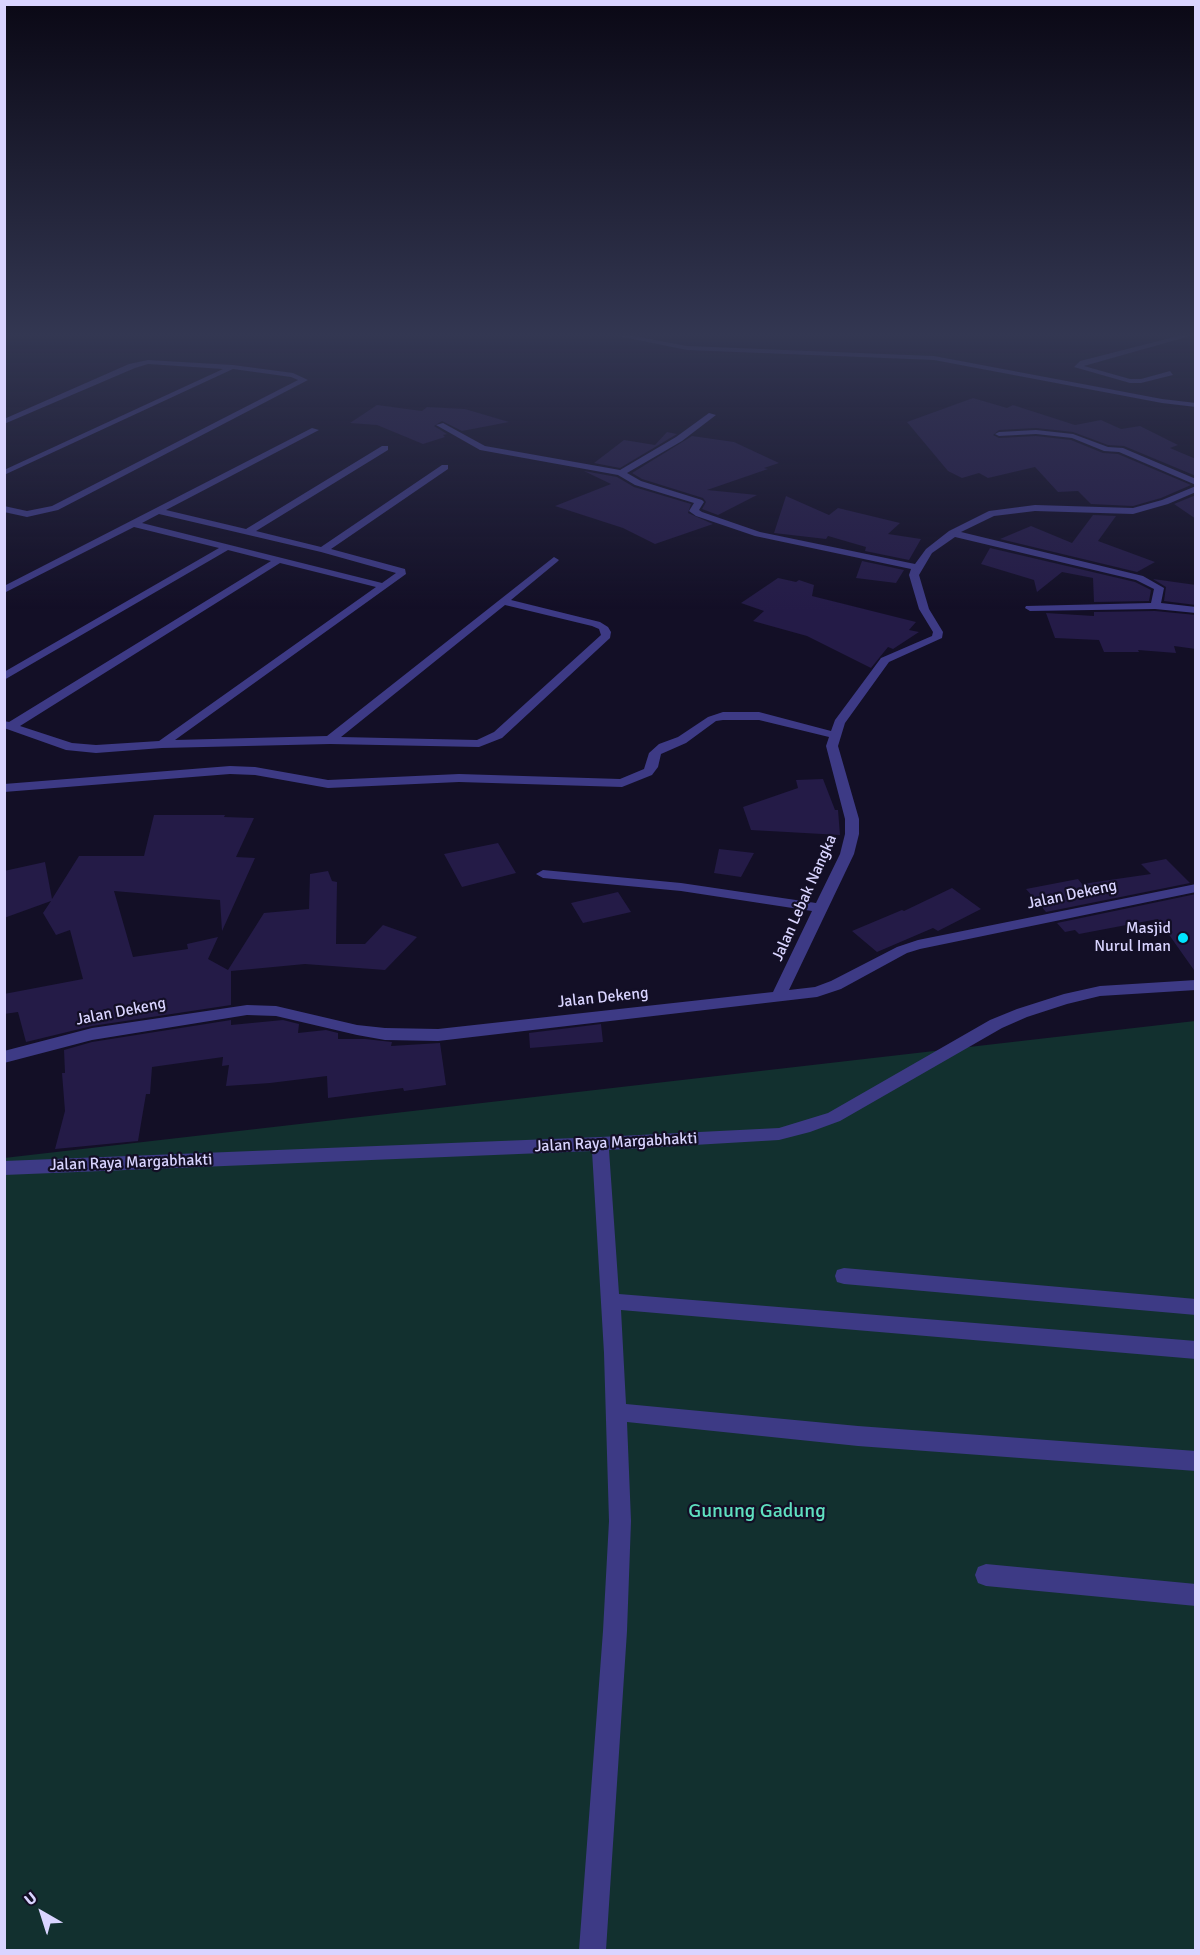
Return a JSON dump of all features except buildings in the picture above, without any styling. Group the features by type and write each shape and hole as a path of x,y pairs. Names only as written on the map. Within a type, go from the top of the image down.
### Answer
{"street":[{"path":"4,473 102,427"},
{"path":"4,509 27,514 55,508 212,427"},
{"path":"444,427 492,451 621,472 638,483 699,502 694,511 699,514 758,534 917,567"},
{"path":"621,472 679,439 695,427"},
{"path":"4,590 315,430"},
{"path":"999,434 1036,432 1073,436 1129,454 1196,482"},
{"path":"246,532 385,448"},
{"path":"323,550 445,467"},
{"path":"4,788 230,770 255,771 328,784 459,778 622,783 648,772 656,753 663,747 682,740 712,719 723,716 759,716 834,735 839,723 885,660 937,638 938,632 924,609 914,575 929,551 952,533 977,519 1006,510 1056,508 1133,511 1156,505 1196,489"},
{"path":"158,511 401,571 162,744"},
{"path":"131,523 383,586"},
{"path":"952,533 1139,578 1159,588 1155,606"},
{"path":"4,677 227,547"},
{"path":"8,725 279,560"},
{"path":"330,740 554,560"},
{"path":"8,725 70,747 83,748 330,740 468,744 489,739 498,735 606,636 603,627 596,624 502,601"},
{"path":"1030,608 1155,606 1196,610"},
{"name":"Jalan Lebak Nangka","path":"778,997 847,854 852,834 852,819 832,746 834,735"},
{"path":"543,874 681,887 820,908"},
{"name":"Jalan Dekeng","path":"4,1057 92,1034 247,1010 276,1011 385,1035 428,1035 817,992 836,985 902,950 918,945 1196,888"},
{"name":"Jalan Raya Margabhakti","path":"4,1168 600,1144 779,1134 834,1117 996,1024 1022,1013 1064,999 1100,991 1196,985"},
{"path":"593,1950 619,1532 616,1412 600,1144"},
{"path":"844,1276 1196,1307"},
{"path":"610,1301 1196,1350"},
{"path":"616,1412 858,1436 1196,1461"},
{"path":"986,1575 1196,1595"}],"green space":[{"name":"Gunung Gadung","path":"1195,1021 1195,1950 5,1950 4,1158"}],"place":[{"name":"Masjid Nurul Iman","path":"1183,938"}]}
